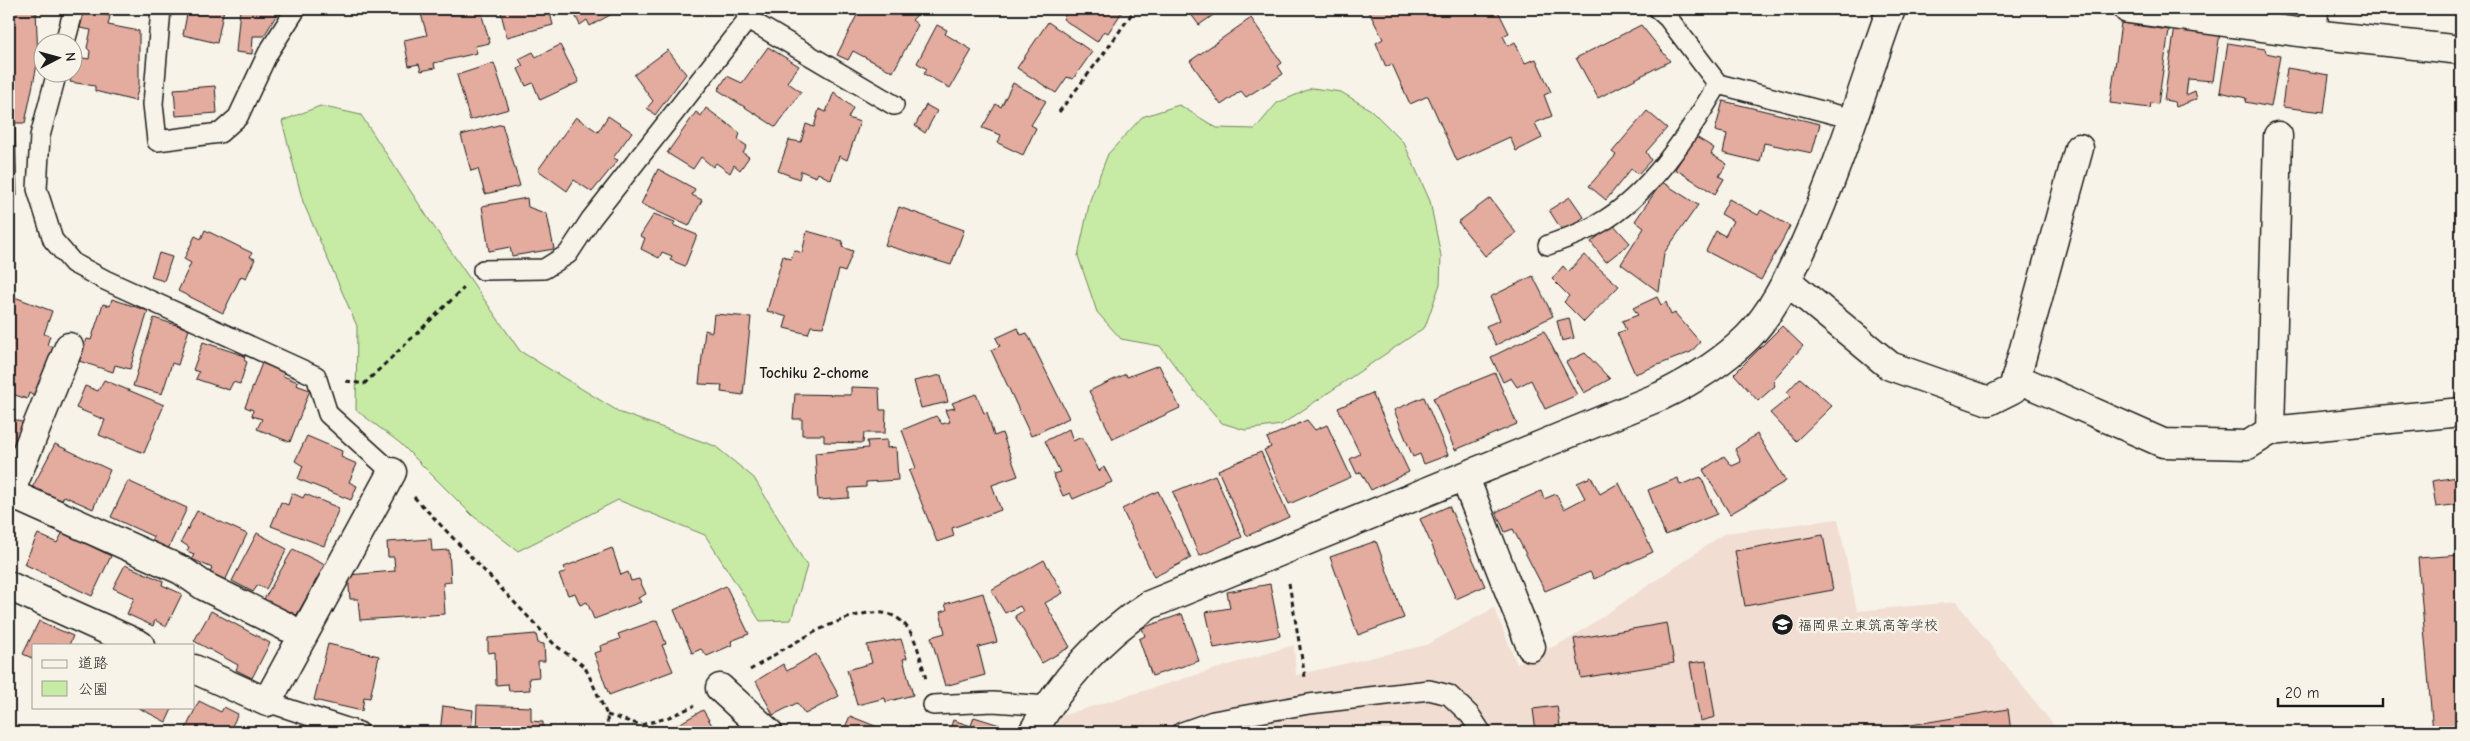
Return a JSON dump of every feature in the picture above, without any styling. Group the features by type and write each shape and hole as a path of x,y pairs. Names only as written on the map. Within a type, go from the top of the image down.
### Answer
{"street":[{"path":"1033,732 1048,706 1101,642 1132,616 1149,605 1465,478 1662,396 1696,379 1719,362 1748,336 1770,310 1787,281 1824,202 1891,9"},
{"path":"2128,9 2313,21 2461,50"},
{"path":"2270,432 2278,136"},
{"path":"1787,281 1890,366 1989,401 2013,390 2079,148"},
{"path":"69,347 9,494 181,570 204,586 287,627"},
{"path":"2016,378 2163,443 2248,445 2270,432 2461,412"},
{"path":"195,669 267,702 392,472"},
{"path":"1465,478 1531,647"},
{"path":"9,586 138,644"},
{"path":"720,688 768,732"}],"lane":[{"path":"68,32 74,9"},
{"path":"161,9 153,104 157,141 220,133 238,117 268,53 296,9"},
{"path":"1658,9 1668,18 1718,84 1852,119"},
{"path":"482,270 544,269 568,254 591,219 746,14 894,104"},
{"path":"54,82 40,136 37,189 53,240 73,263 105,280 316,376 328,414 392,472"},
{"path":"1548,245 1599,224 1638,192 1700,116 1718,84"},
{"path":"1182,732 1213,721 1309,704 1429,690 1449,696 1470,715 1481,732"},
{"path":"267,702 359,732"},
{"path":"933,705 993,702 1048,706"}],"path":[{"path":"1059,112 1135,9"},
{"path":"316,376 364,384 482,270"},
{"path":"392,472 449,535 555,645 585,667 607,716 608,732"},
{"path":"1283,551 1298,632"},
{"path":"607,716 641,725 667,718 692,708 720,688 769,659 834,624 849,617 877,612 899,619 916,641 933,705"}],"shaded area":[{"name":"福岡県立東筑高等学校","path":"1838,519 1857,611 1956,602 2059,732 1054,732 1061,716 1294,645 1296,675 1426,645 1494,608 1517,664 1571,638 1725,533"}],"green space":[{"path":"1312,88 1341,92 1371,110 1404,143 1430,201 1441,256 1440,284 1425,327 1281,425 1245,430 1222,423 1190,386 1160,346 1121,339 1097,312 1078,256 1090,200 1108,154 1142,117 1179,105 1217,128 1255,129 1277,103"},
{"path":"320,106 361,115 434,227 520,351 621,413 715,446 754,478 807,566 791,620 760,621 705,535 618,500 518,551 472,515 400,443 356,410 357,326 303,202 282,121"}],"building":[{"path":"9,9 36,9 37,32 32,32 33,82 25,123 15,123 17,196 9,195"},
{"path":"84,9 110,16 108,25 139,31 139,86 135,101 95,91 95,86 70,82 82,82 82,58 89,59 90,51 87,48 91,30 80,28"},
{"path":"188,9 224,9 217,43 183,35"},
{"path":"240,9 280,9 264,36 253,36 252,54 236,52"},
{"path":"439,9 440,14 451,12 452,14 480,9 490,43 475,46 477,53 434,63 435,68 421,71 419,64 409,66 404,40 427,35 421,14"},
{"path":"500,9 549,9 553,25 507,37"},
{"path":"582,9 621,9 590,26 587,20 580,25 574,13"},
{"path":"785,9 837,9 785,10"},
{"path":"860,9 888,9 894,12 895,9 905,9 917,15 912,20 918,25 893,72 853,51 848,60 837,55"},
{"path":"1069,9 1124,9 1108,33 1104,31 1097,42 1063,19"},
{"path":"1187,9 1222,9 1199,25"},
{"path":"1376,9 1497,9 1509,33 1503,36 1508,46 1515,42 1525,63 1536,59 1551,92 1544,95 1552,116 1535,123 1542,138 1516,151 1510,137 1457,161 1428,96 1410,104 1392,64 1386,67 1376,43 1383,39 1369,12"},
{"path":"1251,18 1282,63 1278,66 1283,74 1246,97 1241,91 1221,105 1190,61"},
{"path":"1048,22 1092,52 1073,79 1067,77 1056,93 1017,68"},
{"path":"2121,23 2169,30 2158,104 2151,103 2150,108 2110,103"},
{"path":"937,25 947,30 945,34 972,50 950,88 924,74 927,69 917,63"},
{"path":"1641,25 1670,61 1598,98 1576,58"},
{"path":"2175,27 2220,33 2213,81 2188,79 2186,95 2195,91 2197,99 2176,107 2175,102 2164,100"},
{"path":"2228,43 2265,49 2266,53 2280,56 2271,107 2245,102 2246,98 2220,92"},
{"path":"560,45 579,82 540,100 533,83 526,86 518,69 523,66 519,59 533,52 536,57"},
{"path":"768,47 799,66 787,82 801,92 776,127 718,90 727,76 742,83"},
{"path":"668,50 686,74 655,115 647,108 653,101 634,75"},
{"path":"494,63 509,109 470,120 457,75"},
{"path":"2287,68 2329,75 2324,112 2282,107"},
{"path":"1013,83 1046,101 1031,125 1036,128 1023,155 998,143 1001,135 982,128 996,104 1001,107"},
{"path":"215,86 217,113 176,116 174,89"},
{"path":"834,92 853,108 848,118 860,122 847,160 839,156 831,180 818,173 816,177 801,171 799,179 778,171 789,140 801,142 806,124 814,127 819,109 826,112"},
{"path":"1723,101 1820,124 1812,153 1764,143 1760,162 1723,153 1727,134 1715,131"},
{"path":"926,105 937,111 925,133 915,126"},
{"path":"706,108 740,133 738,140 747,146 743,153 749,157 740,170 734,165 730,173 716,163 713,167 701,157 693,169 667,153 696,112 701,116"},
{"path":"1647,111 1667,128 1646,152 1651,160 1638,174 1631,169 1606,200 1589,186 1616,155 1612,152"},
{"path":"608,116 632,132 613,158 618,160 592,192 574,180 567,191 538,170 576,117 598,132"},
{"path":"502,124 520,186 485,194 478,169 471,171 461,135"},
{"path":"1696,137 1714,148 1711,154 1727,164 1719,176 1724,179 1715,194 1675,169"},
{"path":"658,169 695,189 692,195 702,200 689,226 641,204"},
{"path":"1662,182 1698,205 1664,253 1659,292 1621,264 1644,228 1635,221"},
{"path":"1570,197 1584,217 1563,232 1549,210"},
{"path":"527,198 528,207 547,214 554,249 512,256 510,247 489,251 482,206"},
{"path":"1490,198 1516,233 1485,256 1458,222"},
{"path":"1729,199 1758,215 1761,210 1790,226 1761,280 1706,251 1716,231 1725,236 1733,221 1721,214"},
{"path":"899,207 964,230 951,265 885,245"},
{"path":"654,214 675,222 673,225 697,235 685,266 670,260 672,256 662,252 659,258 641,249 645,238 640,236"},
{"path":"1613,224 1630,243 1606,262 1591,242"},
{"path":"205,230 252,253 250,257 255,259 246,278 241,276 223,313 178,291 191,263 184,259 195,236 201,239"},
{"path":"807,231 843,241 842,247 853,251 845,272 839,270 823,327 811,326 808,334 784,328 787,317 767,311 783,256 791,259 794,250 802,253"},
{"path":"159,253 172,257 164,281 151,277"},
{"path":"1584,255 1619,286 1584,322 1564,302 1569,296 1552,279 1563,266 1568,272"},
{"path":"1533,276 1553,316 1496,345 1486,326 1500,320 1490,297"},
{"path":"9,295 52,311 44,334 50,336 47,345 55,347 36,397 29,393 27,399 9,393"},
{"path":"1657,297 1661,305 1666,302 1671,315 1675,313 1700,342 1691,352 1635,374 1617,333 1626,330 1622,321 1638,315 1633,308"},
{"path":"112,299 148,311 130,369 115,365 113,372 79,361 87,339 91,340 103,304 110,306"},
{"path":"714,314 751,317 743,395 721,392 722,385 699,384 705,330 712,332"},
{"path":"154,318 189,329 178,365 172,363 162,394 133,386"},
{"path":"1569,318 1574,338 1562,341 1557,321"},
{"path":"1782,326 1803,346 1773,380 1775,386 1758,401 1734,374"},
{"path":"1018,328 1021,335 1027,333 1069,418 1031,436 991,350 1000,346 996,338"},
{"path":"1544,331 1577,395 1545,409 1531,380 1517,387 1511,378 1503,382 1491,357"},
{"path":"203,342 245,356 244,360 247,362 240,384 233,382 229,390 196,379 199,372 193,370"},
{"path":"1585,353 1610,379 1584,393 1566,362"},
{"path":"262,363 284,372 283,376 298,382 296,385 310,390 290,442 257,429 262,419 252,416 253,410 245,407"},
{"path":"1159,365 1180,408 1113,439 1089,391 1126,374 1127,377"},
{"path":"1495,373 1517,424 1455,450 1433,398"},
{"path":"941,375 948,402 921,408 914,381"},
{"path":"1800,378 1832,406 1796,441 1770,413 1790,397 1787,392"},
{"path":"104,380 164,405 144,453 99,435 105,420 76,408 85,386 98,391"},
{"path":"851,387 879,388 880,410 886,410 885,433 864,433 863,443 824,442 824,435 802,435 802,419 793,419 795,394 851,395"},
{"path":"1372,393 1409,472 1371,490 1361,472 1357,474 1350,459 1360,454 1338,408"},
{"path":"976,394 984,413 987,412 994,436 1002,433 1018,476 992,485 1001,510 952,528 954,536 937,542 909,471 916,468 902,430 936,416 942,424 950,422 945,410 955,408 952,403"},
{"path":"1424,397 1448,455 1424,464 1420,454 1413,457 1394,410"},
{"path":"9,417 26,424 9,465"},
{"path":"1307,420 1315,430 1327,425 1351,477 1289,504 1264,450 1271,447 1267,438"},
{"path":"1069,429 1073,441 1082,437 1099,471 1104,467 1112,482 1073,499 1070,493 1063,496 1053,474 1060,472 1045,441"},
{"path":"1757,434 1786,481 1730,514 1703,470 1724,456 1732,466 1741,462 1735,449"},
{"path":"307,436 342,451 341,457 357,464 349,482 357,486 351,500 298,479 303,466 295,461"},
{"path":"887,440 887,448 896,447 898,480 866,482 866,487 849,488 849,498 818,500 815,453 868,448 867,441"},
{"path":"55,444 110,470 93,509 64,496 61,502 32,488"},
{"path":"1261,452 1289,517 1247,536 1218,470"},
{"path":"1215,475 1242,537 1199,556 1173,492"},
{"path":"1591,477 1600,494 1619,483 1653,552 1594,579 1590,572 1545,591 1513,529 1505,532 1496,512 1541,491 1544,499 1556,494 1564,509 1585,498 1577,483"},
{"path":"1701,477 1717,514 1665,535 1648,490 1678,478 1680,485"},
{"path":"2457,477 2460,504 2436,507 2432,481"},
{"path":"128,481 187,508 168,549 152,541 154,537 111,517"},
{"path":"1158,491 1191,558 1154,577 1122,509"},
{"path":"292,493 303,498 305,494 339,508 324,546 271,526 281,502 288,505"},
{"path":"1449,506 1485,586 1456,599 1420,519"},
{"path":"197,511 247,534 225,581 210,573 212,568 192,559 194,554 187,551 189,547 181,542"},
{"path":"63,532 111,556 92,596 24,564 38,534 57,543"},
{"path":"257,533 287,549 266,589 258,585 253,592 232,581"},
{"path":"1823,535 1833,590 1745,606 1735,551"},
{"path":"431,539 432,551 449,550 451,582 443,583 445,614 360,620 358,599 350,599 348,575 395,571 394,557 388,557 387,542"},
{"path":"1376,541 1404,618 1358,635 1330,557"},
{"path":"612,548 621,575 628,572 631,581 639,579 646,594 638,598 641,602 594,619 587,602 580,605 575,593 568,595 559,575 566,571 564,567"},
{"path":"293,549 325,565 295,618 263,601"},
{"path":"2461,555 2461,610 2458,610 2461,641 2461,732 2433,732 2418,558"},
{"path":"1044,560 1063,593 1045,603 1070,647 1042,663 1015,616 1023,611 1020,606 1005,613 991,590"},
{"path":"125,565 163,581 162,585 182,594 166,627 155,620 153,626 127,614 134,598 113,588"},
{"path":"1270,584 1280,636 1214,648 1206,612 1230,608 1227,592"},
{"path":"726,586 749,634 731,641 732,645 707,656 701,649 692,653 674,610"},
{"path":"983,593 997,642 978,647 985,675 945,686 931,637 945,633 940,612 947,610 945,604"},
{"path":"211,611 270,643 252,678 236,670 238,665 194,641"},
{"path":"1182,614 1199,661 1152,676 1139,639 1145,636 1142,628"},
{"path":"657,620 666,644 662,645 673,671 609,695 594,653 601,651 600,646 620,639 618,634"},
{"path":"39,621 73,636 69,644 32,644 32,658 23,654"},
{"path":"1667,623 1674,663 1581,678 1574,639"},
{"path":"536,634 538,643 544,644 545,661 538,661 539,677 529,678 530,690 509,691 508,684 496,685 495,652 488,653 488,638"},
{"path":"901,639 907,658 903,659 913,695 886,702 885,698 857,705 847,670 872,663 867,645"},
{"path":"328,644 379,656 370,698 364,697 362,711 314,700"},
{"path":"816,654 839,696 805,714 797,703 773,715 756,681 783,664 787,671"},
{"path":"1706,661 1715,717 1700,721 1690,663"},
{"path":"199,701 221,712 224,707 238,714 229,732 193,732 186,728"},
{"path":"477,705 531,707 531,721 543,722 543,732 476,732"},
{"path":"443,706 473,710 471,732 440,732"},
{"path":"1557,706 1561,732 1536,732 1533,709"},
{"path":"139,708 173,708 166,722"},
{"path":"2008,709 2011,732 1868,732"},
{"path":"703,710 716,732 665,732"},
{"path":"850,716 885,730 885,732 843,732"},
{"path":"974,717 1006,727 1004,732 949,732 953,720 971,726"},
{"path":"910,725 928,732 907,732"}],"place":[{"name":"福岡県立東筑高等学校","path":"1782,625"}],"district":[{"name":"Tochiku 2-chome","path":"814,373"}]}
